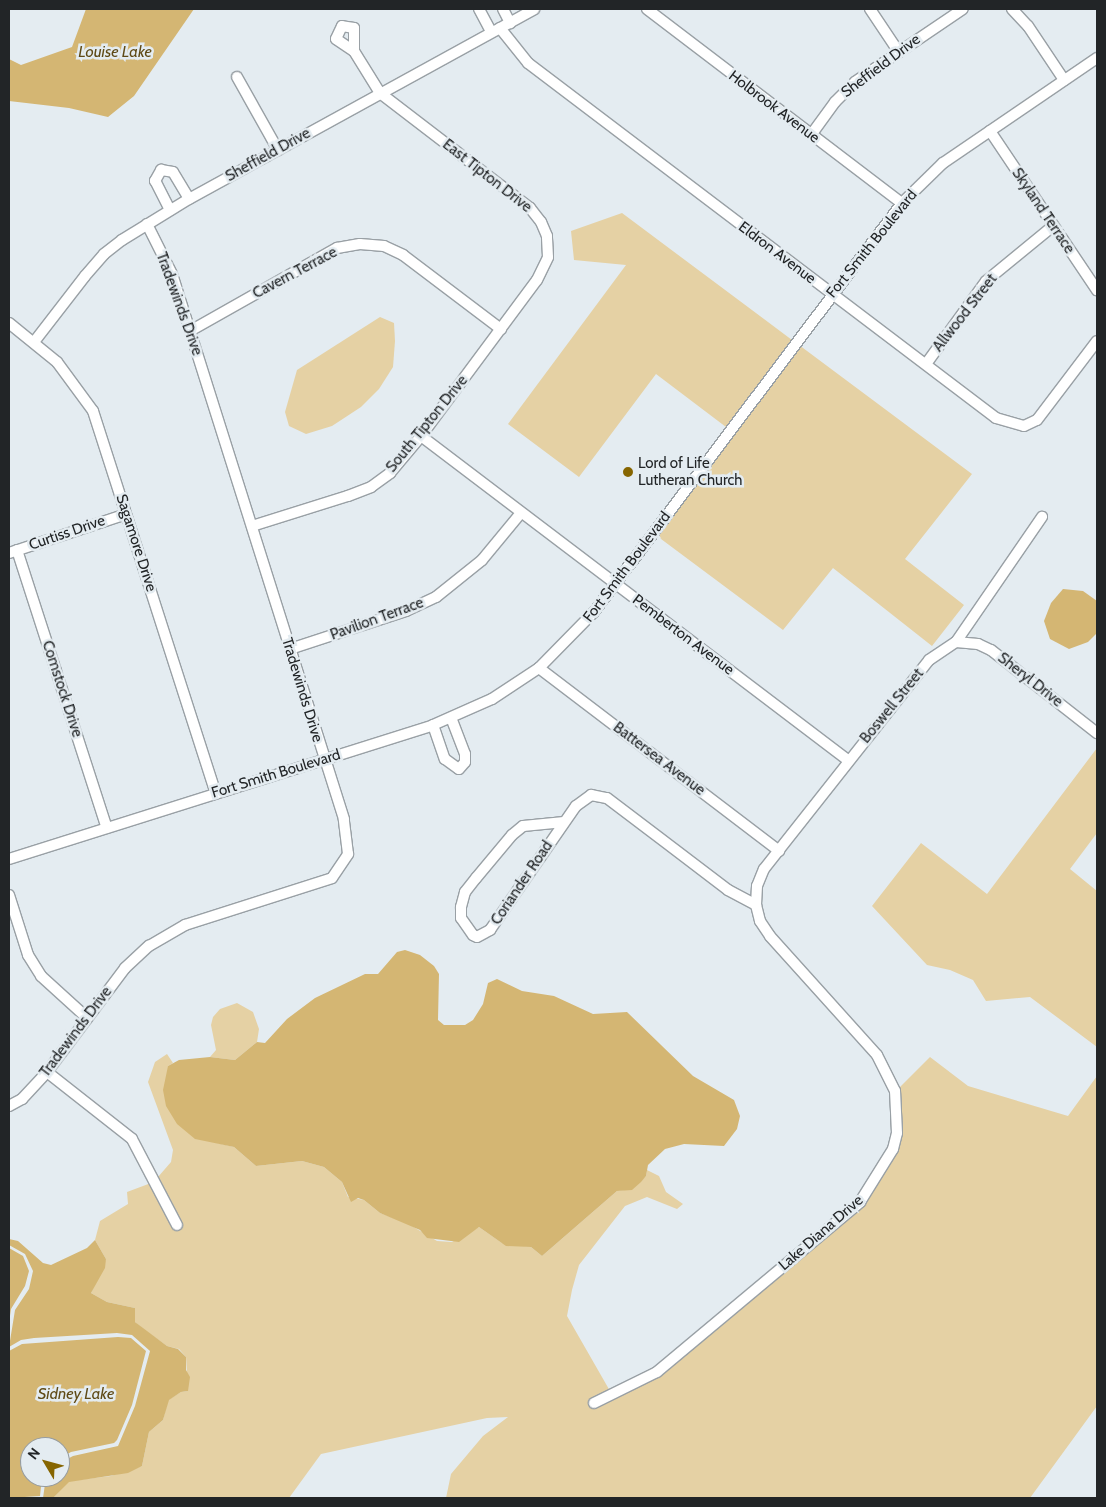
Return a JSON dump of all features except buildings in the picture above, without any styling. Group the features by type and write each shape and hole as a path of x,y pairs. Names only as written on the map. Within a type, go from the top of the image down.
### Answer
{"street":[{"name":"Eldron Avenue","path":"478,9 528,63 996,418 1024,426 1050,407 1097,341"},
{"path":"502,9 510,23"},
{"name":"Sheffield Drive","path":"34,342 104,254 148,224 189,199 534,9"},
{"name":"Holbrook Avenue","path":"647,9 902,203"},
{"path":"870,9 898,51"},
{"name":"Sheffield Drive","path":"811,135 841,95 898,51 963,9"},
{"path":"1012,9 1028,26 1064,80"},
{"path":"354,51 380,93"},
{"name":"Fort Smith Boulevard","path":"9,859 433,725 492,699 539,668 576,632 616,584 831,294 902,203 942,163 1097,58"},
{"path":"237,77 278,150"},
{"name":"East Tipton Drive","path":"380,93 530,208 541,222 547,236 548,257 537,280 501,329"},
{"name":"Skyland Terrace","path":"990,131 1097,290"},
{"path":"170,210 155,181 161,170 173,172 189,199"},
{"name":"Tradewinds Drive","path":"9,1106 22,1099 46,1072 125,968 149,946 185,925 332,878 343,866 348,854 344,819 172,274 148,224"},
{"name":"Allwood Street","path":"926,364 986,281 1053,226"},
{"name":"Cavern Terrace","path":"190,331 337,248 360,244 384,246 403,255 501,329"},
{"name":"Sagamore Drive","path":"9,323 57,362 94,411 216,793"},
{"name":"South Tipton Drive","path":"252,526 371,487 390,473 422,436 501,329"},
{"name":"Pemberton Avenue","path":"422,436 520,514 616,584 849,761"},
{"name":"Curtiss Drive","path":"13,551 126,514"},
{"name":"Pavilion Terrace","path":"290,649 406,611 436,597 482,560 520,514"},
{"name":"Boswell Street","path":"756,905 761,877 779,851 929,660 956,642 1042,517"},
{"name":"Comstock Drive","path":"13,551 107,828"},
{"name":"Sheryl Drive","path":"956,642 978,644 991,650 1097,733"},
{"name":"Battersea Avenue","path":"539,668 779,851"},
{"path":"433,725 445,759 459,769 465,762 465,754 451,718"},
{"name":"Coriander Road","path":"564,822 523,826 512,834 476,878 465,892 460,907 462,918 473,935 477,937 490,930 544,856 564,822 586,796 606,798 728,890 756,905"},
{"path":"9,895 28,955 41,976 86,1017"},
{"name":"Lake Diana Drive","path":"594,1403 658,1372 860,1202 893,1149 897,1129 894,1091 877,1055 770,936 760,921 756,905"},
{"path":"46,1072 135,1142 177,1225"}],"shaded area":[{"path":"622,213 792,340 726,427 656,374 579,477 508,424 626,265 574,260 571,231"},
{"path":"380,317 394,323 395,341 393,367 379,389 361,407 332,426 306,434 289,426 285,412 297,370"},
{"path":"799,345 972,474 905,559 964,605 932,646 833,568 783,630 657,536"},
{"path":"1097,748 1097,833 1070,869 1097,891 1097,1047 1030,997 986,1001 973,980 950,970 927,965 872,906 921,843 987,894"},
{"path":"237,1003 253,1012 259,1029 257,1042 235,1060 210,1057 216,1050 211,1025 213,1017 220,1009"},
{"path":"167,1054 173,1063 168,1066 213,1142 234,1147 256,1166 302,1161 324,1167 342,1182 348,1197 364,1200 380,1213 407,1223 437,1241 452,1242 479,1227 502,1243 531,1247 542,1256 617,1191 632,1189 646,1176 647,1170 659,1176 666,1192 683,1204 677,1209 647,1197 625,1206 579,1265 567,1316 610,1391 588,1400 593,1408 661,1376 863,1205 897,1151 901,1133 899,1088 930,1057 968,1086 1068,1116 1097,1076 1097,1406 1030,1498 446,1498 451,1474 483,1436 508,1417 487,1418 321,1454 289,1498 53,1498 63,1487 70,1487 70,1481 111,1476 142,1466 149,1432 163,1420 168,1400 181,1392 188,1391 186,1357 179,1349 167,1346 135,1322 135,1308 107,1302 91,1293 106,1259 95,1240 100,1221 128,1204 127,1192 151,1183 175,1230 183,1227 158,1177 171,1162 173,1150 148,1082 155,1062"}],"water":[{"name":"Louise Lake","path":"86,9 194,9 134,96 108,117 69,108 9,101 9,59 21,65 72,47"},
{"path":"1063,589 1083,591 1097,601 1097,633 1088,642 1069,649 1050,639 1044,621 1051,603"},
{"path":"405,950 420,955 434,966 439,974 438,1020 444,1025 465,1025 473,1020 483,1004 488,983 497,979 522,991 554,996 593,1014 627,1012 693,1076 734,1100 740,1116 737,1129 724,1146 684,1144 665,1149 648,1165 646,1176 632,1190 617,1191 542,1256 531,1247 506,1246 479,1227 459,1242 427,1238 420,1230 380,1213 364,1200 358,1198 351,1202 342,1182 324,1167 302,1161 256,1166 234,1147 195,1139 177,1124 166,1106 163,1090 168,1066 179,1060 210,1057 235,1060 257,1042 265,1043 287,1019 315,998 365,974 378,974 397,952"},
{"path":"9,1239 18,1241 43,1263 51,1265 87,1248 95,1240 106,1259 105,1268 91,1293 107,1302 135,1308 135,1322 167,1346 178,1349 186,1357 186,1370 190,1377 188,1391 181,1392 169,1400 163,1420 149,1432 142,1466 128,1473 70,1482 70,1458 118,1446 135,1406 150,1351 132,1335 117,1333 34,1338 21,1340 9,1347 15,1310 29,1289 33,1271 25,1254 9,1245"},
{"path":"9,1248 23,1256 29,1271 25,1286 11,1309 9,1323"},
{"name":"Sidney Lake","path":"118,1337 131,1338 146,1351 132,1405 117,1440 114,1443 70,1453 70,1437 20,1437 20,1487 41,1487 40,1496 9,1498 9,1351 22,1344"},
{"path":"45,1487 64,1487 53,1498 43,1498"}],"place":[{"name":"Lord of Life Lutheran Church","path":"628,472"}]}
